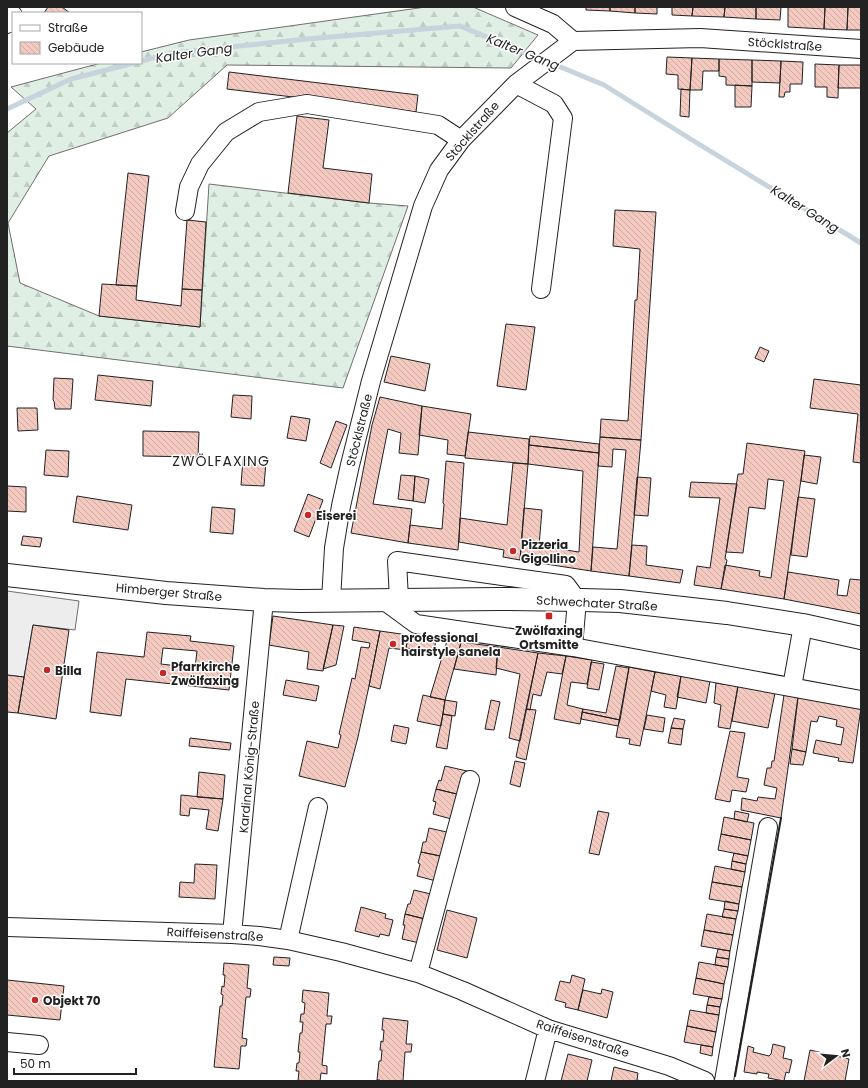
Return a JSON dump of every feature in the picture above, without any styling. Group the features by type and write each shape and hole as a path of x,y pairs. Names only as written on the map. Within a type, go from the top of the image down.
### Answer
{"main road":[{"name":"Himberger Straße","path":"7,575 166,593 264,600 331,600"},
{"name":"Schwechater Straße","path":"331,600 391,599 620,601 727,613 803,625 861,638"}],"street":[{"path":"514,7 553,24 573,41"},
{"name":"Stöcklstraße","path":"331,600 334,548 341,506 371,381 423,206 439,170 461,140 516,84 573,41 700,38 861,49"},
{"path":"516,84 554,104 563,118 541,289"},
{"path":"185,211 190,187 200,164 226,132 259,112 307,104 438,125 461,140"},
{"path":"573,647 577,600 566,585 397,561 391,599 416,624 573,647 861,700"},
{"name":"Kardinal König-Straße","path":"232,934 264,600"},
{"path":"792,687 803,625"},
{"path":"418,973 470,780"},
{"path":"288,940 318,807"},
{"path":"724,1081 768,827"},
{"name":"Raiffeisenstraße","path":"7,927 232,934 288,940 342,952 418,973 463,991 548,1029 669,1066 705,1081"},
{"path":"535,1081 548,1029"},
{"path":"7,1042 39,1045"}],"green space":[{"path":"426,7 473,7 538,35 511,68 227,65 168,118 49,156 8,223 20,283 99,316 200,327 209,184 369,203 408,206 343,388 7,346 7,133 36,109 11,87 97,64 142,64 142,52 189,40"}],"shaded area":[{"path":"7,591 79,601 75,630 33,625 24,677 7,675"}],"building":[{"path":"48,7 62,7 69,12 45,12"},
{"path":"586,7 610,7 610,11 586,10"},
{"path":"610,7 635,7 635,13 610,11"},
{"path":"635,7 657,7 657,14 635,13"},
{"path":"672,7 693,7 692,16 672,15"},
{"path":"693,7 725,7 724,17 692,16"},
{"path":"725,7 756,7 756,19 724,17"},
{"path":"756,7 781,7 780,20 756,19"},
{"path":"788,7 825,7 824,29 788,27"},
{"path":"825,7 848,7 847,30 824,29"},
{"path":"848,7 861,7 861,30 847,30"},
{"path":"667,57 692,58 690,90 678,89 678,75 666,74"},
{"path":"692,58 719,59 719,71 703,71 702,90 690,90"},
{"path":"719,59 752,60 752,86 726,85 726,77 719,76"},
{"path":"752,60 781,61 780,83 752,82"},
{"path":"781,61 803,62 802,84 790,84 790,92 785,92 784,97 779,97"},
{"path":"815,64 839,65 838,98 827,97 827,87 815,87"},
{"path":"839,65 861,65 861,88 838,88"},
{"path":"229,72 418,95 416,112 227,89"},
{"path":"735,85 752,86 751,107 735,107"},
{"path":"681,89 690,90 689,117 680,116"},
{"path":"297,116 329,120 323,168 372,174 369,203 288,193"},
{"path":"128,173 149,176 137,286 116,285"},
{"path":"615,210 656,212 641,440 600,437 601,419 628,421 635,300 637,300 640,249 613,246"},
{"path":"187,220 206,222 202,290 182,289"},
{"path":"102,284 137,286 136,300 181,306 182,289 202,290 200,327 99,316"},
{"path":"506,324 535,327 526,390 497,386"},
{"path":"760,347 769,351 764,362 755,358"},
{"path":"391,356 430,364 425,391 384,382"},
{"path":"98,375 153,381 151,406 95,400"},
{"path":"54,378 73,379 71,409 55,409 53,400"},
{"path":"814,379 861,385 861,463 853,462 858,414 810,408"},
{"path":"233,395 252,396 251,419 231,417"},
{"path":"380,397 422,406 418,455 399,453 401,433 388,429 373,504 412,509 408,543 351,533 372,425"},
{"path":"422,406 471,414 465,456 447,454 448,440 419,435"},
{"path":"17,408 37,408 38,430 18,431"},
{"path":"291,416 310,419 306,441 287,438"},
{"path":"336,421 347,425 331,468 320,463"},
{"path":"143,431 199,432 198,457 143,456"},
{"path":"468,432 529,439 528,464 465,458"},
{"path":"530,436 599,444 599,453 529,445"},
{"path":"600,437 641,440 629,576 591,571 593,547 617,549 626,450 613,449 612,467 598,466"},
{"path":"747,443 805,451 784,599 721,589 725,565 760,571 759,576 771,578 784,481 768,479 765,509 749,507 743,553 726,552 738,474 743,474"},
{"path":"529,445 599,453 591,571 520,560 524,508 542,510 539,546 579,552 583,471 528,464"},
{"path":"46,450 69,451 68,477 44,475"},
{"path":"804,455 821,457 817,484 801,481"},
{"path":"243,459 266,461 264,486 241,485"},
{"path":"446,461 464,463 458,550 408,543 410,525 442,529"},
{"path":"513,463 528,464 520,560 503,557 504,550 459,542 460,518 507,525"},
{"path":"401,475 415,476 413,501 398,499"},
{"path":"415,476 429,479 425,503 413,501"},
{"path":"637,477 651,478 648,516 634,515"},
{"path":"691,482 737,484 725,559 727,560 721,589 694,585 697,566 710,568 720,498 689,497"},
{"path":"7,486 26,487 26,512 7,511"},
{"name":"Eiserei","path":"308,494 323,500 309,537 294,531"},
{"path":"77,496 132,505 128,530 73,522"},
{"path":"798,497 815,499 807,557 791,555"},
{"path":"212,507 235,509 233,534 210,532"},
{"path":"23,536 42,538 40,547 21,545"},
{"path":"632,545 647,546 646,565 683,570 680,583 629,576"},
{"path":"788,572 839,580 837,595 847,596 850,579 861,580 861,614 784,599"},
{"path":"273,616 333,625 323,671 307,669 309,652 269,645"},
{"path":"33,625 69,630 56,719 18,713"},
{"path":"333,625 344,626 336,665 323,669"},
{"path":"354,627 380,631 358,737 345,787 299,776 307,741 338,748 341,735 339,734 352,678 355,679 361,647 369,648 370,643 352,640"},
{"path":"380,631 408,635 406,650 389,648 380,689 369,686"},
{"name":"Pfarrkirche Zwölfaxing","path":"147,632 191,636 190,641 234,646 229,690 126,679 121,716 90,712 97,652 144,657","holes":["163,648 197,651 195,668 161,664"]},
{"path":"408,635 436,639 434,652 406,648"},
{"path":"447,641 461,643 445,700 430,697"},
{"path":"461,642 498,647 496,675 454,669"},
{"path":"498,647 538,653 520,741 509,738 520,674 496,668"},
{"path":"538,653 566,656 562,674 547,672 541,696 533,694 530,710 526,709"},
{"path":"566,656 592,660 587,684 571,682 567,705 583,709 580,724 554,719"},
{"path":"591,662 604,664 599,690 587,688"},
{"path":"616,666 629,668 620,720 582,712 583,709 606,713"},
{"path":"629,667 655,672 640,746 629,744 630,739 616,737"},
{"path":"655,672 681,676 676,709 664,707 666,695 651,691"},
{"path":"7,675 24,677 18,713 7,712"},
{"path":"681,676 710,681 706,703 677,697"},
{"path":"286,680 319,686 316,701 283,695"},
{"path":"716,683 738,686 730,729 718,727 721,705 714,703"},
{"path":"738,686 775,693 768,728 732,721"},
{"path":"423,695 445,700 441,726 417,721"},
{"path":"784,695 798,697 781,818 741,810 742,798 757,801 758,797 775,799 777,788 764,785 767,768 771,768 772,761 774,761"},
{"path":"798,697 861,708 853,763 838,761 839,758 813,753 816,740 841,745 844,728 836,726 837,720 819,716 817,722 811,721 806,752 792,749"},
{"path":"445,700 457,702 455,716 443,714"},
{"path":"491,700 500,702 494,730 485,729"},
{"path":"526,709 536,710 526,760 516,757"},
{"path":"582,712 620,720 618,726 581,719"},
{"path":"443,714 452,716 447,749 436,747"},
{"path":"647,715 665,718 663,732 644,729"},
{"path":"674,718 685,720 683,729 671,728"},
{"path":"394,725 409,728 406,744 391,741"},
{"path":"671,728 683,729 681,745 668,743"},
{"path":"730,731 745,733 737,777 749,779 746,792 732,790 730,802 715,799"},
{"path":"190,738 231,743 230,750 189,746"},
{"path":"792,749 806,752 803,765 790,764"},
{"path":"515,761 525,763 520,787 510,784"},
{"path":"445,766 467,771 461,795 436,789 439,780 441,781"},
{"path":"199,772 225,775 223,799 197,797"},
{"path":"436,789 461,795 455,820 433,814 436,802 433,801"},
{"path":"181,795 223,799 218,831 206,829 209,810 190,808 189,816 180,815"},
{"path":"598,811 609,813 599,855 589,853"},
{"path":"735,811 749,814 747,822 734,819"},
{"path":"724,817 754,823 751,840 721,834"},
{"path":"429,828 451,833 445,857 421,852 423,842 426,842"},
{"path":"721,834 751,840 748,856 718,850"},
{"path":"421,852 445,857 440,882 417,876"},
{"path":"734,853 748,856 746,864 732,861"},
{"path":"732,861 746,864 745,872 731,869"},
{"path":"195,864 217,865 215,899 179,897 180,882 194,883"},
{"path":"715,866 745,872 742,887 712,882"},
{"path":"712,882 742,887 739,904 709,899"},
{"path":"414,890 435,895 429,920 405,914"},
{"path":"725,901 739,904 738,911 724,909"},
{"path":"361,907 386,914 385,918 393,920 389,936 380,934 379,937 355,931"},
{"path":"724,909 738,911 736,919 722,917"},
{"path":"447,910 477,918 467,958 437,950"},
{"path":"405,914 429,920 424,944 402,939 405,925 403,925"},
{"path":"707,914 736,919 733,935 704,930"},
{"path":"704,930 733,935 730,951 701,946"},
{"path":"718,949 730,951 729,959 716,957"},
{"path":"274,957 290,958 289,966 273,965"},
{"path":"716,957 729,959 728,967 715,965"},
{"path":"699,962 728,967 724,984 696,978"},
{"path":"224,963 249,965 247,988 251,989 250,997 246,997 242,1038 247,1039 246,1046 241,1046 239,1069 214,1067 220,1006 222,1006 222,986 224,987"},
{"path":"572,975 585,979 578,1010 565,1007 566,1003 555,1000 560,981 570,983"},
{"path":"696,978 724,984 722,999 693,994"},
{"name":"Objekt 70","path":"7,980 64,986 60,1020 7,1015"},
{"path":"602,989 613,992 607,1018 578,1010 583,990 601,994"},
{"path":"303,990 329,993 327,1016 332,1016 331,1024 326,1024 322,1065 327,1066 327,1074 321,1073 320,1081 298,1081 299,1071 296,1071 297,1063 299,1063 300,1052 298,1052 303,1022 300,1022 301,1014 304,1014 305,1003 302,1002"},
{"path":"709,997 722,999 720,1007 707,1005"},
{"path":"707,1005 720,1007 719,1015 706,1013"},
{"path":"690,1010 719,1015 716,1032 687,1026"},
{"path":"383,1018 408,1021 406,1044 412,1044 411,1052 405,1052 403,1081 377,1080 379,1061 381,1061 381,1041 383,1042"},
{"path":"687,1026 716,1032 713,1047 684,1042"},
{"path":"773,1044 785,1047 783,1058 792,1060 789,1073 786,1072 784,1081 768,1078 769,1074 744,1072 748,1046 754,1048 753,1052 769,1056 771,1054"},
{"path":"701,1045 713,1047 712,1056 700,1053"},
{"path":"810,1050 849,1059 845,1081 804,1081"},
{"path":"568,1054 592,1060 587,1081 561,1081"},
{"path":"614,1067 638,1073 637,1080 642,1081 611,1081"}],"waterway":[{"name":"Kalter Gang","path":"142,61 172,53 307,39 460,26 543,60"},
{"name":"Kalter Gang","path":"551,63 604,85 861,243"},
{"name":"Kalter Gang","path":"7,109 71,79 130,64"}],"wall":[{"path":"735,1076 781,818"}],"place":[{"name":"Eiserei","path":"308,515"},
{"name":"Pizzeria Gigollino","path":"513,551"},
{"name":"Zwölfaxing Ortsmitte","path":"549,616"},
{"name":"professional hairstyle sanela","path":"393,644"},
{"name":"Billa","path":"47,670"},
{"name":"Pfarrkirche Zwölfaxing","path":"163,673"},
{"name":"Objekt 70","path":"35,1000"}],"district":[{"name":"ZWÖLFAXING","path":"221,461"}]}
